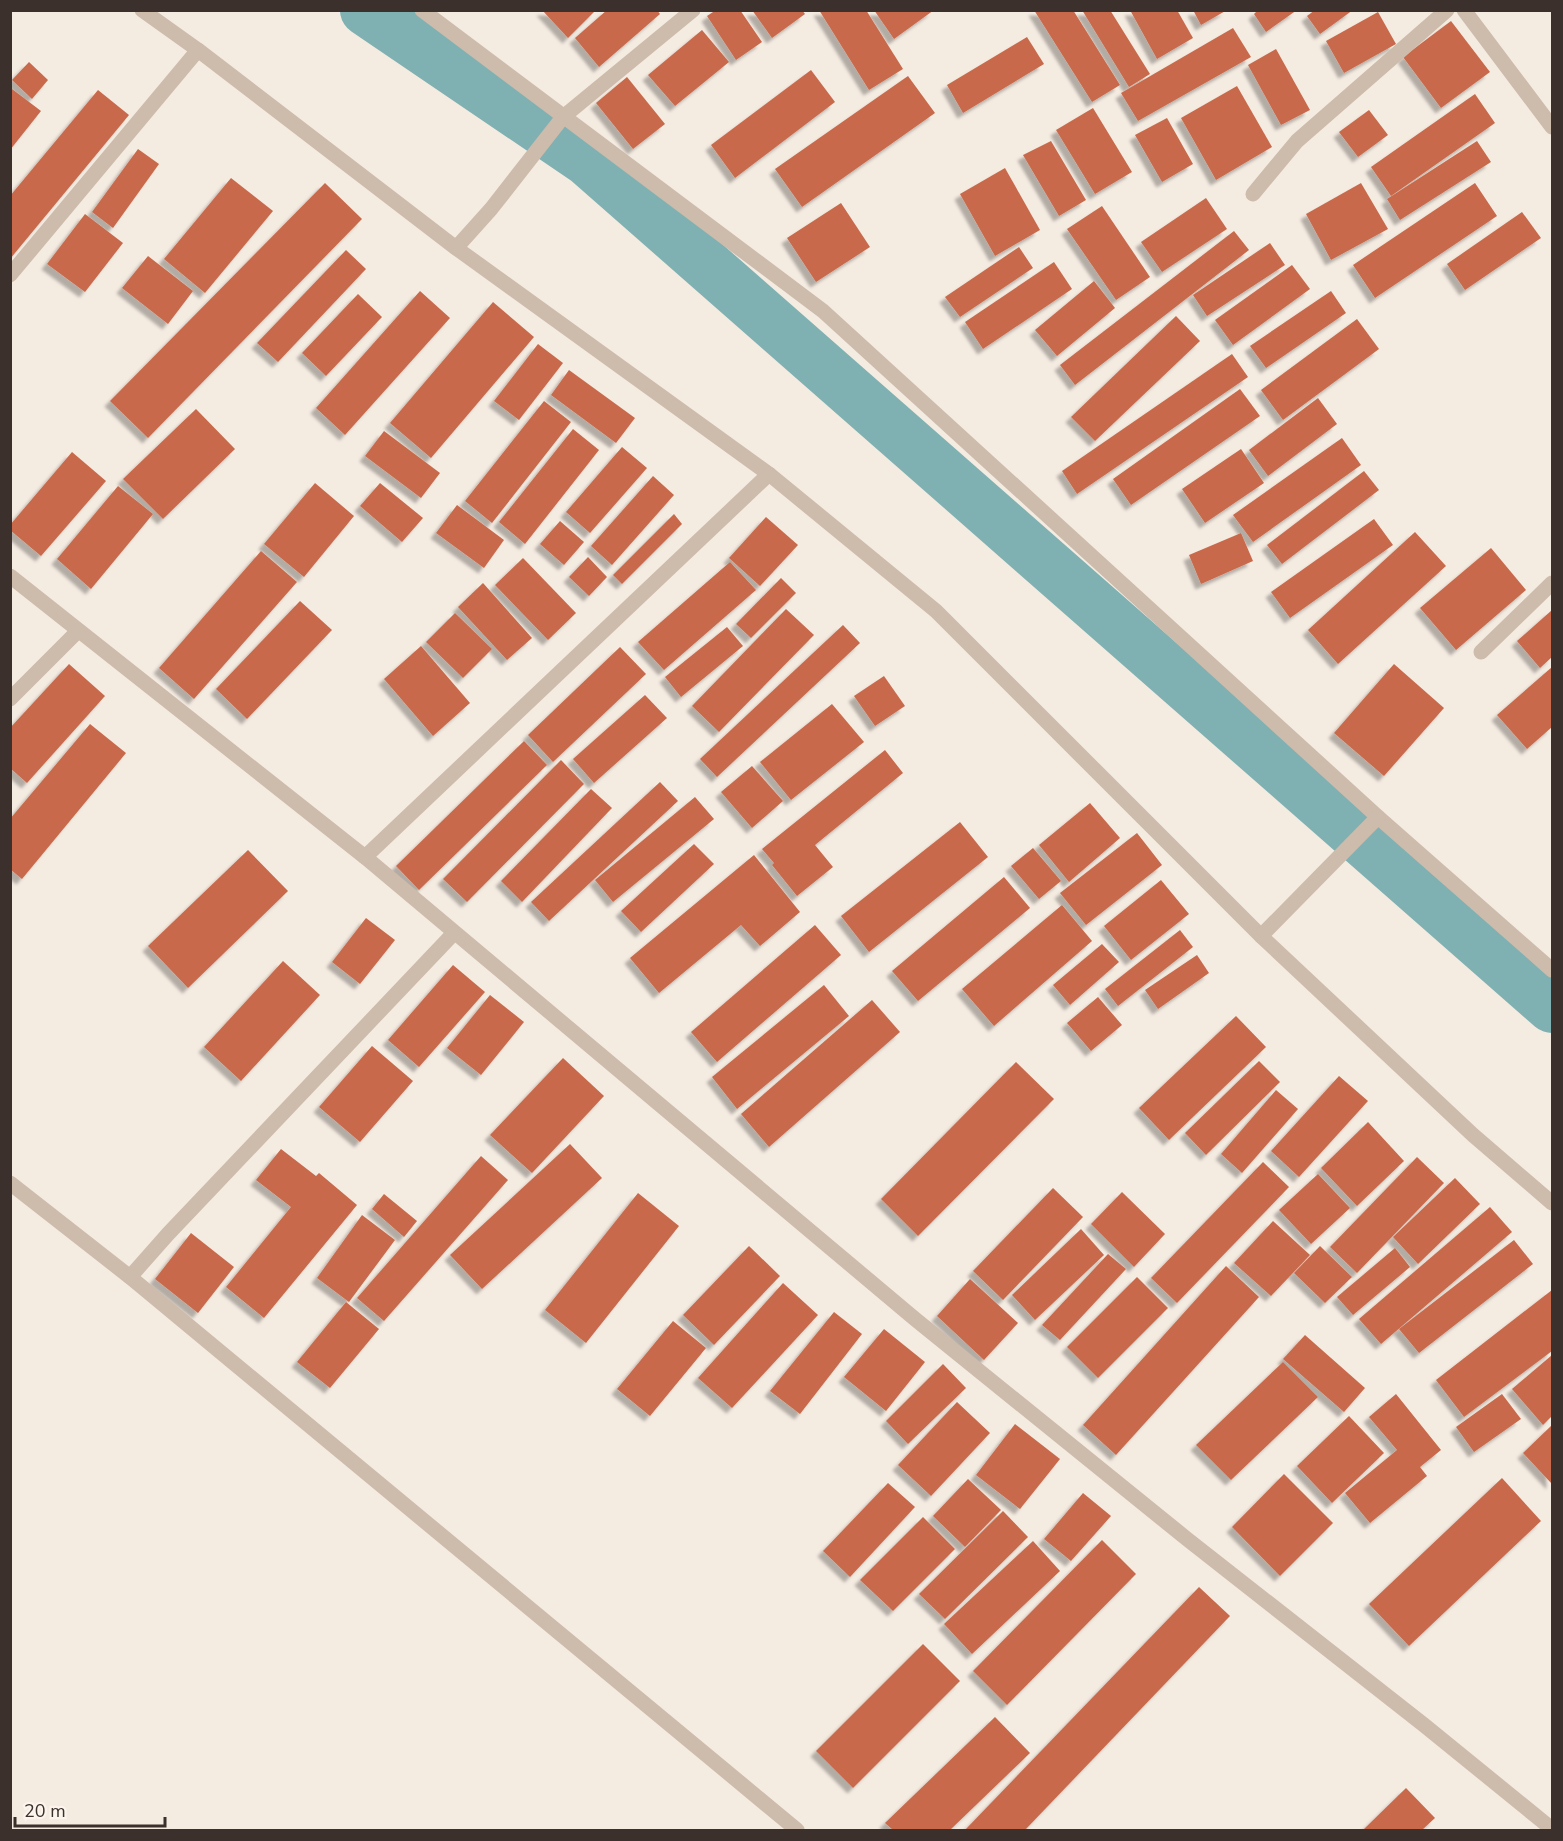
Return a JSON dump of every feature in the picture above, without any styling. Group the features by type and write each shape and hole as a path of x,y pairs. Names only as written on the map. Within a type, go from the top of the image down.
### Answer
{"street":[{"path":"142,10 198,50 456,248 769,474 936,610 1261,936 1473,1135 1552,1203"},
{"path":"422,10 558,122 823,311 1378,817 1552,970"},
{"path":"456,248 491,209 558,122 693,10"},
{"path":"1253,194 1297,141 1447,10"},
{"path":"1464,10 1552,128"},
{"path":"10,275 198,50"},
{"path":"365,858 769,474"},
{"path":"10,576 365,858 924,1326 1187,1539 1424,1725 1552,1829"},
{"path":"1481,652 1552,583"},
{"path":"10,699 78,631"},
{"path":"1261,936 1378,817"},
{"path":"130,1277 176,1225 454,933"},
{"path":"10,1183 130,1277 797,1830"}],"building":[{"path":"542,10 596,10 568,38"},
{"path":"607,10 657,10 660,14 599,67 575,38"},
{"path":"716,10 740,10 762,42 736,60 707,16"},
{"path":"752,10 802,10 805,14 772,38"},
{"path":"819,10 866,10 903,69 869,90"},
{"path":"874,10 934,10 894,39"},
{"path":"1034,10 1073,10 1120,85 1092,102"},
{"path":"1082,10 1110,10 1150,74 1129,87"},
{"path":"1130,10 1177,10 1193,38 1157,59"},
{"path":"1193,10 1227,10 1201,25"},
{"path":"1258,10 1297,10 1266,32 1254,14"},
{"path":"1315,10 1353,10 1320,34 1307,16"},
{"path":"1378,12 1396,44 1344,73 1326,41"},
{"path":"1451,21 1490,72 1441,108 1403,57"},
{"path":"1233,28 1251,57 1138,121 1121,93"},
{"path":"702,30 729,62 675,106 648,75"},
{"path":"1027,37 1044,64 963,113 947,85"},
{"path":"1276,49 1310,110 1281,125 1248,65"},
{"path":"29,62 48,80 32,99 12,80"},
{"path":"811,70 835,102 735,178 711,145"},
{"path":"908,76 935,113 802,207 775,169"},
{"path":"627,77 665,124 633,149 596,103"},
{"path":"1237,86 1272,147 1216,180 1181,118"},
{"path":"12,89 41,111 10,150 10,91"},
{"path":"98,90 129,115 10,259 10,196"},
{"path":"1475,94 1495,123 1391,196 1371,167"},
{"path":"1093,108 1132,172 1095,194 1056,130"},
{"path":"1369,110 1388,135 1358,157 1339,132"},
{"path":"1167,118 1193,164 1162,182 1135,135"},
{"path":"1051,141 1086,200 1059,216 1023,155"},
{"path":"1477,141 1491,162 1400,220 1387,199"},
{"path":"138,149 159,164 113,228 92,212"},
{"path":"1005,168 1040,230 995,256 960,194"},
{"path":"231,178 273,211 205,293 164,259"},
{"path":"325,183 362,219 148,438 110,401"},
{"path":"1361,183 1388,229 1331,260 1306,214"},
{"path":"1475,183 1497,216 1375,298 1353,265"},
{"path":"1206,198 1227,229 1162,272 1141,242"},
{"path":"841,203 870,247 816,282 787,238"},
{"path":"1102,206 1150,277 1116,300 1067,229"},
{"path":"1522,212 1541,238 1465,290 1447,264"},
{"path":"85,214 123,243 85,292 47,264"},
{"path":"1234,231 1249,250 1075,385 1060,365"},
{"path":"1270,243 1285,265 1207,316 1193,295"},
{"path":"1019,247 1033,268 960,317 945,297"},
{"path":"346,250 366,269 278,362 257,343"},
{"path":"148,256 193,291 168,324 122,288"},
{"path":"1054,262 1072,289 983,349 965,322"},
{"path":"1292,265 1310,289 1233,345 1215,320"},
{"path":"1094,281 1115,308 1057,356 1035,330"},
{"path":"420,291 450,318 345,435 316,408"},
{"path":"1331,291 1346,313 1266,368 1250,346"},
{"path":"358,294 382,317 326,376 302,353"},
{"path":"493,302 534,337 431,458 390,423"},
{"path":"1176,316 1200,341 1095,441 1071,417"},
{"path":"1357,319 1379,349 1283,420 1261,390"},
{"path":"538,344 563,363 519,420 494,401"},
{"path":"1232,354 1248,377 1077,494 1062,471"},
{"path":"569,370 635,418 616,443 551,395"},
{"path":"1240,389 1260,416 1131,505 1113,479"},
{"path":"1318,398 1337,424 1268,476 1249,450"},
{"path":"544,401 571,422 492,523 465,501"},
{"path":"196,409 235,449 163,519 123,479"},
{"path":"573,429 599,450 525,544 499,522"},
{"path":"384,431 440,473 421,498 365,456"},
{"path":"1342,438 1361,465 1253,542 1233,515"},
{"path":"622,447 647,468 590,533 566,512"},
{"path":"1241,449 1264,483 1205,523 1182,489"},
{"path":"72,452 106,481 41,556 10,530 10,525"},
{"path":"1364,471 1379,490 1282,564 1267,545"},
{"path":"653,476 674,495 612,565 591,546"},
{"path":"315,483 354,516 304,577 264,544"},
{"path":"380,483 423,518 402,542 360,506"},
{"path":"118,486 153,514 91,589 57,559"},
{"path":"457,505 504,540 484,568 436,533"},
{"path":"674,514 682,524 622,584 613,575"},
{"path":"766,517 798,545 760,586 729,558"},
{"path":"1374,519 1393,545 1290,618 1271,592"},
{"path":"560,521 584,542 564,565 540,544"},
{"path":"1415,532 1446,566 1338,664 1308,630"},
{"path":"1241,533 1253,561 1201,584 1189,555"},
{"path":"1491,548 1526,590 1456,650 1420,608"},
{"path":"261,551 297,582 194,699 159,668"},
{"path":"588,557 607,577 589,596 569,577"},
{"path":"523,558 576,613 548,640 495,585"},
{"path":"730,562 756,590 664,670 638,642"},
{"path":"781,578 796,593 751,638 736,624"},
{"path":"483,583 532,638 507,660 458,607"},
{"path":"300,601 332,630 247,719 216,689"},
{"path":"786,609 814,635 719,732 692,706"},
{"path":"1552,610 1552,657 1540,668 1517,641"},
{"path":"455,613 492,649 463,678 426,642"},
{"path":"843,625 860,643 717,777 700,759"},
{"path":"727,627 743,646 681,697 665,677"},
{"path":"421,646 470,703 433,736 384,679"},
{"path":"620,647 646,674 553,762 528,735"},
{"path":"69,664 105,696 27,783 10,768 10,728"},
{"path":"1394,664 1444,708 1384,776 1334,733"},
{"path":"1552,667 1552,727 1527,749 1497,715"},
{"path":"884,676 905,706 875,726 854,696"},
{"path":"645,695 667,718 594,783 573,759"},
{"path":"832,704 864,742 791,800 760,762"},
{"path":"90,724 126,753 22,879 10,869 10,819"},
{"path":"524,741 547,765 419,890 396,866"},
{"path":"885,750 903,773 815,845 833,867 797,896 762,849"},
{"path":"561,760 584,784 467,902 443,879"},
{"path":"752,766 783,801 752,828 721,792"},
{"path":"660,782 678,801 549,921 531,902"},
{"path":"591,789 612,808 522,902 501,881"},
{"path":"695,797 714,819 613,902 595,880"},
{"path":"1090,803 1120,838 1069,882 1039,845"},
{"path":"960,822 988,857 869,952 841,916"},
{"path":"1137,833 1162,865 1086,925 1060,893"},
{"path":"694,844 714,864 641,932 621,911"},
{"path":"1033,848 1061,881 1039,899 1011,866"},
{"path":"248,850 288,891 188,988 148,946"},
{"path":"754,855 800,912 760,946 741,925 659,993 630,958"},
{"path":"1004,877 1030,908 918,1001 892,971"},
{"path":"1161,880 1189,914 1131,960 1104,926"},
{"path":"1062,905 1092,941 994,1026 962,989"},
{"path":"366,918 395,940 360,984 332,962"},
{"path":"815,925 841,955 717,1062 691,1032"},
{"path":"1180,930 1193,947 1118,1006 1105,989"},
{"path":"1102,944 1119,962 1070,1005 1053,985"},
{"path":"1197,955 1209,973 1158,1009 1145,990"},
{"path":"283,961 320,995 241,1081 204,1047"},
{"path":"453,965 485,992 419,1067 388,1040"},
{"path":"824,985 849,1016 737,1109 712,1077"},
{"path":"490,995 524,1022 481,1075 447,1048"},
{"path":"1098,997 1122,1025 1091,1051 1067,1023"},
{"path":"872,1000 900,1032 769,1147 741,1114"},
{"path":"1236,1016 1266,1047 1169,1140 1139,1108"},
{"path":"372,1046 413,1081 360,1142 319,1107"},
{"path":"563,1058 604,1096 532,1173 490,1135"},
{"path":"1259,1061 1280,1082 1206,1155 1185,1133"},
{"path":"1016,1062 1054,1099 918,1236 881,1199"},
{"path":"1339,1076 1368,1101 1299,1177 1271,1151"},
{"path":"1276,1090 1298,1109 1242,1173 1221,1154"},
{"path":"1368,1122 1404,1161 1357,1206 1321,1168"},
{"path":"570,1144 602,1178 482,1289 450,1255"},
{"path":"281,1149 316,1176 319,1173 357,1205 264,1318 226,1287 291,1207 256,1180"},
{"path":"481,1156 508,1180 384,1321 357,1298"},
{"path":"1417,1157 1444,1183 1357,1273 1330,1247"},
{"path":"1263,1162 1289,1187 1177,1303 1151,1278"},
{"path":"1318,1174 1350,1208 1311,1244 1279,1210"},
{"path":"1455,1178 1480,1204 1418,1264 1393,1237"},
{"path":"1053,1188 1083,1217 1003,1300 973,1271"},
{"path":"1122,1192 1165,1234 1134,1267 1091,1224"},
{"path":"638,1193 679,1226 586,1343 545,1310"},
{"path":"384,1194 417,1221 404,1237 372,1209"},
{"path":"1490,1207 1512,1232 1381,1344 1359,1319"},
{"path":"362,1215 395,1240 349,1302 317,1278"},
{"path":"1273,1221 1310,1255 1271,1296 1234,1263"},
{"path":"1081,1229 1104,1255 1035,1320 1012,1295"},
{"path":"191,1233 234,1267 198,1313 155,1279"},
{"path":"1514,1240 1533,1264 1419,1353 1399,1329"},
{"path":"749,1246 780,1276 714,1345 683,1315"},
{"path":"1320,1246 1352,1277 1325,1303 1294,1273"},
{"path":"1395,1248 1410,1267 1353,1315 1337,1297"},
{"path":"1108,1254 1126,1269 1060,1340 1042,1325"},
{"path":"1226,1266 1259,1297 1116,1455 1083,1425"},
{"path":"1137,1277 1168,1308 1098,1378 1067,1347"},
{"path":"970,1279 1018,1323 984,1360 937,1316"},
{"path":"783,1283 818,1315 732,1408 698,1378"},
{"path":"1552,1290 1552,1351 1464,1417 1436,1380"},
{"path":"346,1302 379,1329 330,1388 297,1362"},
{"path":"834,1312 862,1334 800,1414 770,1391"},
{"path":"673,1321 706,1348 650,1416 617,1389"},
{"path":"884,1329 925,1362 886,1411 844,1377"},
{"path":"1305,1335 1365,1388 1344,1412 1283,1359"},
{"path":"1552,1355 1552,1416 1543,1425 1512,1389"},
{"path":"1283,1362 1318,1397 1231,1480 1196,1445"},
{"path":"943,1364 966,1388 908,1444 886,1421"},
{"path":"1396,1394 1441,1450 1420,1467 1427,1476 1370,1523 1345,1493 1397,1450 1369,1417"},
{"path":"1502,1394 1521,1419 1474,1452 1456,1427"},
{"path":"957,1402 990,1433 931,1496 898,1465"},
{"path":"1349,1416 1384,1453 1332,1503 1297,1466"},
{"path":"1015,1424 1060,1459 1020,1509 976,1475"},
{"path":"1552,1425 1552,1484 1523,1453"},
{"path":"1284,1474 1333,1523 1280,1576 1232,1527"},
{"path":"1502,1478 1541,1521 1409,1646 1369,1604"},
{"path":"968,1479 1001,1510 965,1547 933,1516"},
{"path":"888,1483 915,1507 850,1577 823,1551"},
{"path":"1083,1493 1111,1516 1071,1561 1044,1539"},
{"path":"1003,1511 1028,1537 945,1619 919,1594"},
{"path":"923,1517 955,1549 893,1611 860,1580"},
{"path":"1102,1540 1136,1574 1007,1705 973,1671"},
{"path":"1033,1541 1060,1571 972,1654 944,1624"},
{"path":"1199,1587 1230,1616 1025,1830 965,1830"},
{"path":"923,1644 960,1681 853,1788 816,1751"},
{"path":"995,1717 1030,1753 950,1830 893,1830 885,1823"},
{"path":"1406,1788 1435,1818 1422,1830 1363,1830"}],"waterway":[{"path":"366,10 587,160 1552,1007"}]}
